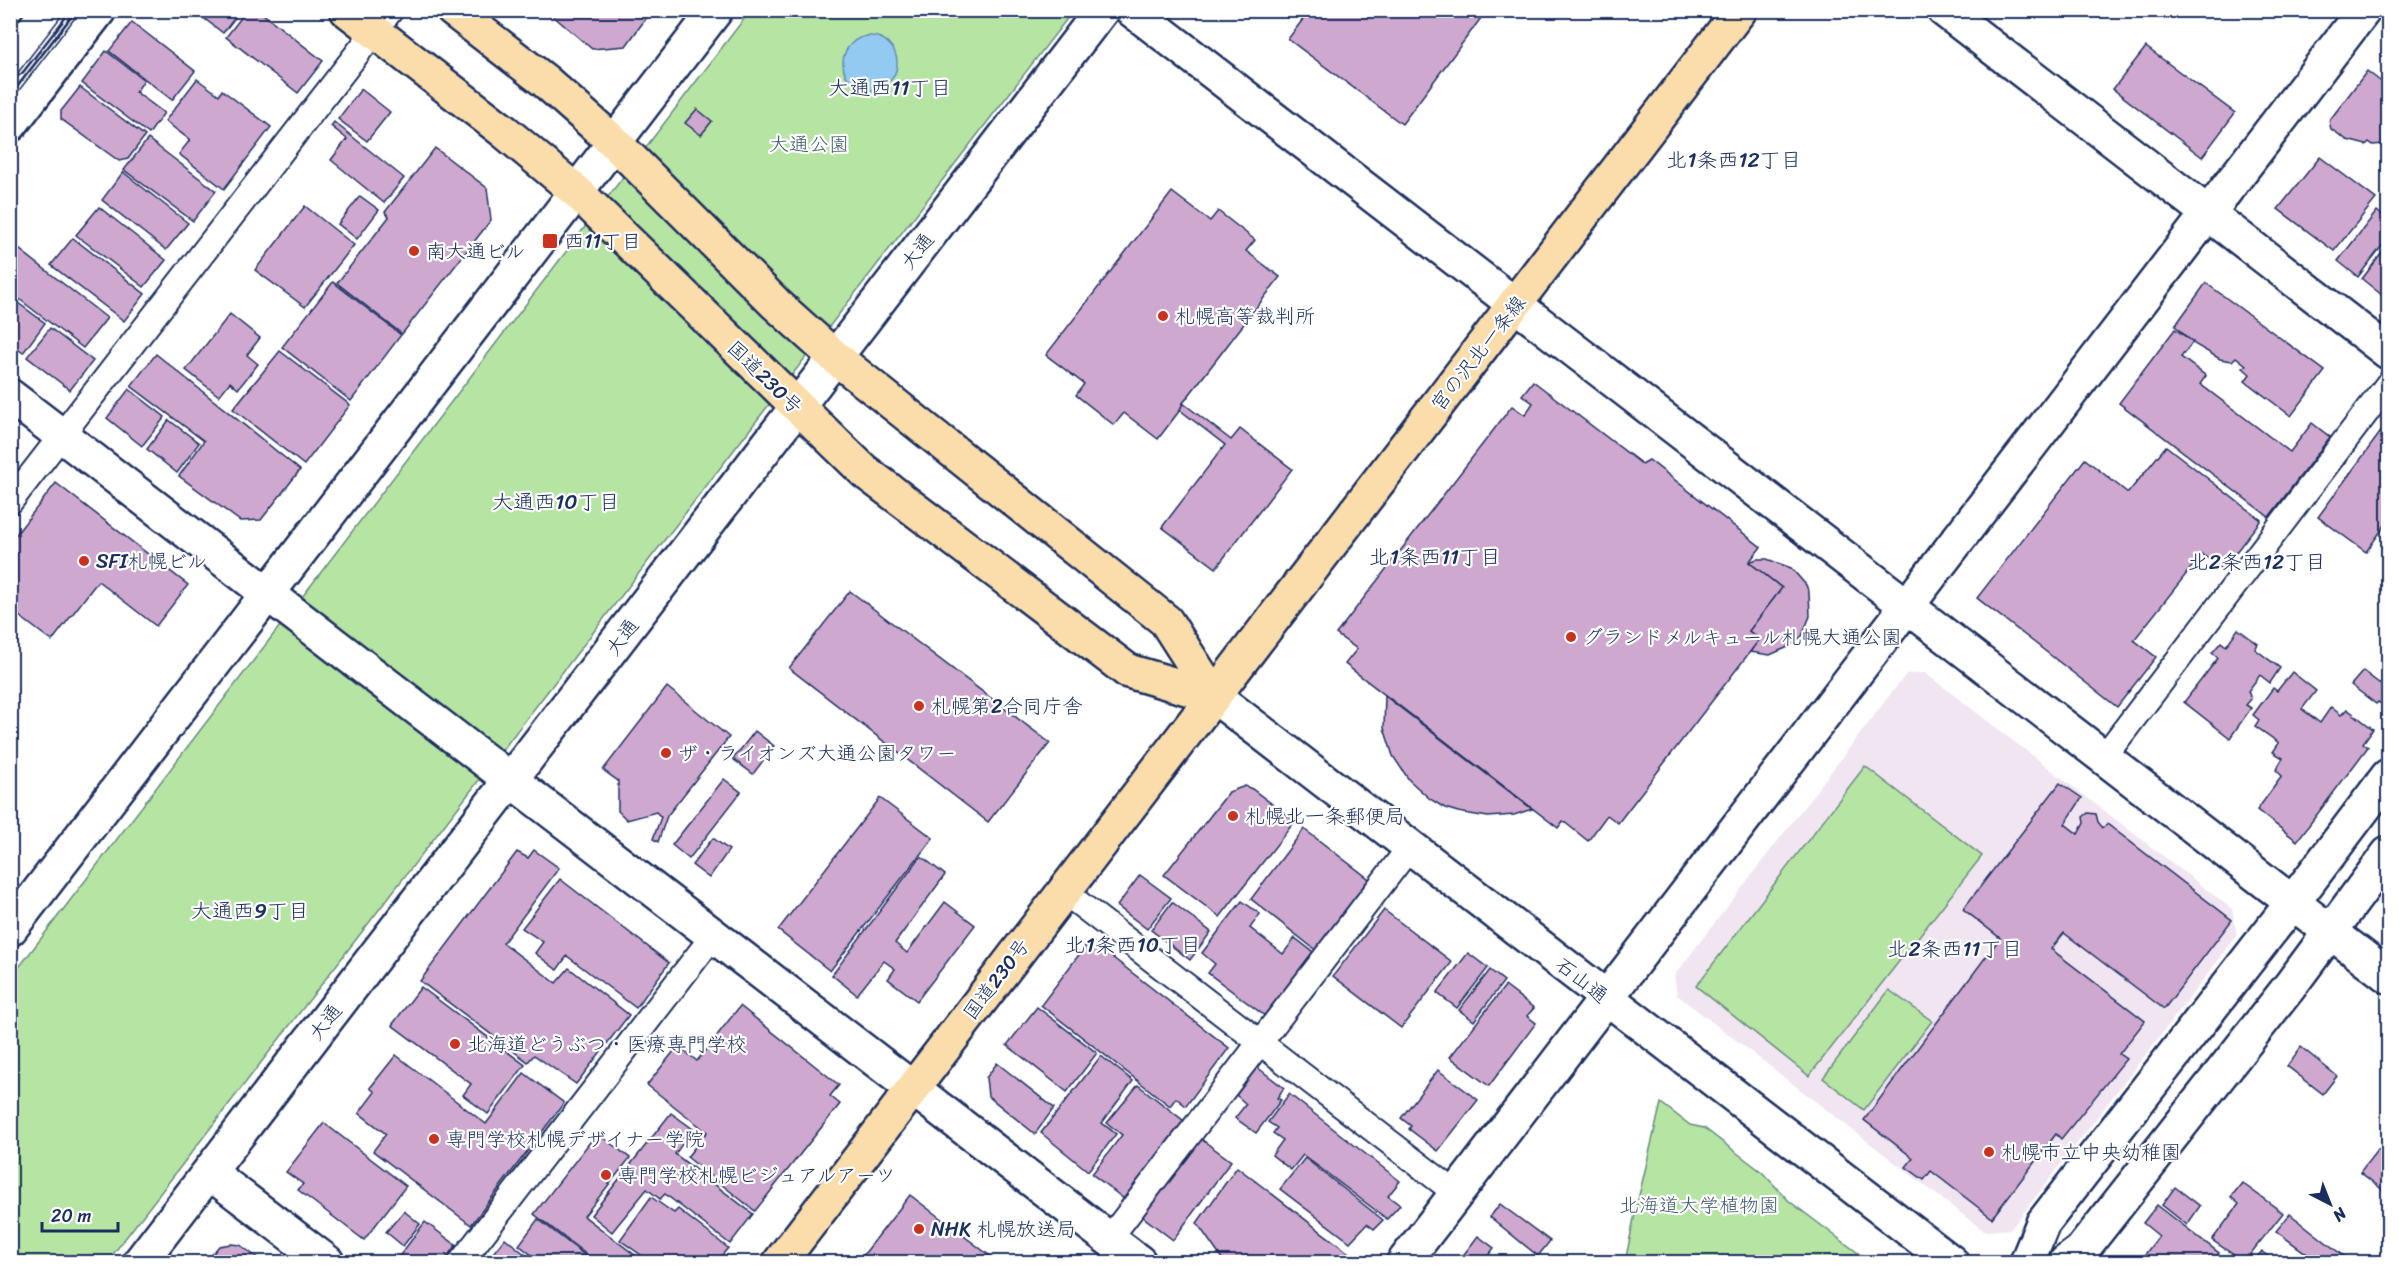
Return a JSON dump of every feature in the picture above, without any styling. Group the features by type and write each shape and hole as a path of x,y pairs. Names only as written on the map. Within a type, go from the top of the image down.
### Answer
{"main road":[{"name":"国道230号","path":"347,10 383,21 505,132 577,192 864,471 1128,671 1214,696 780,1263"},
{"path":"453,10 545,81 615,143 777,304 836,358 1166,621 1214,696"},
{"name":"宮の沢北一条線","path":"1214,696 1740,10"}],"street":[{"path":"10,60 49,10"},
{"path":"10,125 99,10"},
{"path":"10,929 716,10"},
{"name":"大通","path":"140,1263 1102,10"},
{"path":"1132,10 2388,976"},
{"path":"1944,10 2388,352"},
{"path":"1404,1263 2364,10"},
{"path":"10,502 383,21"},
{"path":"2104,757 2388,384"},
{"path":"10,396 1139,1263"},
{"name":"石山通","path":"1214,696 1951,1263"},
{"path":"2027,1263 2043,1223 2388,776"},
{"path":"1109,1239 1410,847"},
{"path":"2066,1263 2081,1251 2290,986 2388,854"},
{"path":"1063,891 1457,1194"},
{"path":"461,1263 713,936"},
{"path":"210,1173 327,1263"}],"shaded area":[{"path":"1925,673 2232,909 2237,936 2011,1229 1984,1231 1677,995 1674,976 1906,674"}],"green space":[{"name":"大通公園","path":"750,11 1073,11 107,1262 11,1262 10,979"},
{"path":"1865,766 1982,856 1809,1076 1696,986"},
{"path":"1889,990 1932,1021 1864,1110 1823,1078"},
{"name":"北海道大学植物園","path":"1661,1103 1690,1125 1704,1128 1762,1172 1789,1201 1870,1262 1625,1262"}],"water":[{"path":"865,36 875,36 885,40 893,48 897,63 893,78 885,86 875,90 865,90 855,86 847,78 843,68 843,58 847,48 855,40"}],"building":[{"path":"199,10 241,10 223,33 197,13"},
{"path":"247,10 258,10 323,61 298,93 226,37"},
{"path":"546,10 652,10 626,46 592,49"},
{"path":"1310,10 1487,10 1402,124 1288,39"},
{"path":"132,22 195,71 172,100 109,51"},
{"path":"2146,47 2235,113 2202,157 2113,89"},
{"path":"106,51 144,80 136,92 164,113 149,134 82,83"},
{"path":"2367,71 2388,87 2388,142 2384,144 2373,145 2369,142 2366,145 2347,140 2331,129 2329,121"},
{"path":"197,79 219,95 222,90 271,127 224,189 179,154 190,140 165,121"},
{"path":"80,87 145,136 128,159 119,161 61,119 61,111"},
{"path":"361,89 390,112 367,141 338,119"},
{"path":"697,109 712,121 701,135 685,123"},
{"path":"334,122 404,178 384,203 331,160 347,139 331,126"},
{"path":"148,139 216,191 193,221 124,170"},
{"name":"南大通ビル","path":"435,148 487,188 491,220 402,334 337,283 389,217 385,212"},
{"path":"2320,157 2376,199 2334,251 2278,209"},
{"path":"123,172 188,223 166,250 102,200"},
{"name":"札幌高等裁判所","path":"1172,192 1210,221 1218,211 1255,240 1246,251 1280,277 1158,439 1124,413 1114,425 1076,395 1084,384 1046,355"},
{"path":"360,196 379,210 357,239 338,224"},
{"path":"305,206 354,245 305,307 255,270"},
{"path":"99,207 166,260 144,287 76,235"},
{"path":"2377,211 2388,220 2388,238 2358,277 2338,261"},
{"path":"73,238 145,294 124,321 51,265"},
{"path":"10,242 107,318 83,348 10,292"},
{"path":"2388,245 2388,300 2362,279"},
{"path":"333,282 401,335 351,401 282,347"},
{"path":"2206,283 2325,371 2291,416 2245,381 2250,374 2243,368 2246,365 2236,357 2232,361 2220,359 2194,344 2175,326"},
{"path":"10,297 45,323 23,353 10,343"},
{"path":"230,314 260,338 247,355 258,364 238,389 230,382 219,396 186,370"},
{"path":"50,328 93,361 70,390 27,357"},
{"path":"2175,329 2193,342 2181,357 2206,376 2200,384 2290,452 2312,423 2330,437 2269,517 2119,403"},
{"path":"280,351 350,405 304,465 233,409"},
{"path":"156,354 300,470 261,520 240,521 179,476 204,441 131,386"},
{"path":"1533,381 1642,464 1649,460 1761,547 1749,562 1782,588 1749,631 1760,639 1618,823 1607,815 1588,841 1563,821 1558,828 1345,664 1357,649 1336,634 1512,406 1525,415 1533,403 1522,395"},
{"path":"129,389 165,417 142,446 107,418"},
{"path":"1183,403 1231,440 1240,429 1292,469 1216,568 1162,527 1225,445 1180,410"},
{"path":"169,420 199,443 177,473 147,449"},
{"path":"2388,422 2388,521 2366,552 2318,517"},
{"path":"2166,446 2261,520 2222,570 2202,554 2134,640 2156,657 2117,707 1977,598 2085,459 2128,493"},
{"name":"SFI札幌ビル","path":"56,483 188,585 156,626 98,581 52,641 10,609 10,542"},
{"path":"1767,559 1791,568 1806,585 1809,593 1810,616 1802,636 1788,647 1770,655 1750,652 1760,639 1749,631 1782,588 1749,562"},
{"name":"札幌第2合同庁舎","path":"850,591 1050,743 988,822 789,668"},
{"path":"2238,629 2258,644 2255,649 2280,668 2270,683 2260,675 2248,691 2251,699 2246,705 2251,708 2230,738 2184,702 2218,658 2212,653 2221,642 2226,646"},
{"path":"2363,671 2388,690 2386,693 2388,698 2383,705 2378,702 2376,704 2351,685"},
{"path":"2292,672 2316,691 2302,709 2320,723 2331,707 2341,715 2347,709 2373,729 2363,743 2368,747 2297,841 2257,810 2282,776 2276,770 2283,758 2273,752 2279,743 2255,726 2259,720 2253,715 2273,688 2277,691"},
{"name":"ザ・ライオンズ大通公園タワー","path":"667,687 729,737 667,816 658,842 653,839 661,817 656,812 627,820 618,811 618,781 603,770"},
{"path":"1385,696 1532,809 1514,815 1488,817 1445,808 1430,799 1409,780 1393,756 1384,728"},
{"path":"755,731 774,746 753,774 733,759"},
{"path":"724,779 741,792 689,859 672,845"},
{"path":"2060,783 2082,798 2065,824 2078,834 2084,823 2083,817 2088,813 2096,814 2103,828 2107,824 2232,920 2164,1009 2064,933 2051,949 2145,1021 2119,1054 2126,1059 2061,1139 2056,1134 1992,1218 1931,1171 1924,1180 1906,1167 1913,1158 1864,1120 2000,938 1963,909"},
{"path":"1245,786 1295,821 1220,917 1164,875 1229,792"},
{"path":"880,798 933,838 830,971 778,930"},
{"path":"1304,829 1373,882 1318,952 1251,899"},
{"path":"713,838 729,850 709,878 692,865"},
{"path":"534,850 559,868 503,943 556,983 569,968 629,1015 576,1084 534,1055 528,1062 420,981 517,852 528,858"},
{"path":"921,856 945,875 895,943 907,953 945,902 975,925 917,1001 888,979 895,969 884,961 857,995 832,975"},
{"path":"1140,875 1171,898 1147,929 1117,906"},
{"path":"560,879 669,963 636,1008 567,956 557,970 535,953 543,942 522,928"},
{"path":"1242,901 1260,914 1250,928 1283,954 1295,938 1313,952 1265,1016 1208,973 1215,964 1202,953"},
{"path":"1172,902 1211,932 1190,960 1151,930"},
{"path":"1384,910 1452,962 1401,1028 1333,976"},
{"path":"1090,940 1229,1048 1186,1106 1176,1098 1170,1106 1041,1005"},
{"path":"1468,953 1488,968 1457,1008 1437,993"},
{"path":"1490,970 1504,981 1474,1021 1459,1010"},
{"path":"1505,986 1534,1008 1527,1016 1536,1023 1489,1086 1450,1057"},
{"path":"421,987 525,1065 488,1114 463,1095 471,1084 392,1025"},
{"path":"740,1006 839,1085 830,1096 840,1104 755,1211 687,1157 707,1132 647,1085 678,1046 697,1061"},
{"path":"1037,1007 1097,1053 1067,1092 1007,1045"},
{"path":"2301,1047 2337,1076 2323,1094 2287,1066"},
{"path":"396,1055 486,1124 524,1073 564,1103 471,1225 373,1151 386,1134 359,1113 375,1092 370,1088"},
{"path":"1101,1056 1133,1081 1102,1123 1116,1134 1088,1171 1041,1133"},
{"path":"997,1063 1054,1108 1035,1134 988,1096 986,1078"},
{"path":"1257,1067 1284,1088 1277,1098 1281,1100 1256,1133 1235,1118 1246,1104 1236,1095"},
{"path":"1438,1070 1478,1100 1438,1151 1409,1129 1411,1126 1401,1118"},
{"path":"1138,1085 1184,1121 1124,1199 1092,1174 1122,1135 1107,1123"},
{"path":"1289,1094 1400,1181 1388,1196 1400,1205 1387,1219 1303,1155 1291,1170 1272,1155 1283,1140 1273,1133 1277,1128 1268,1122"},
{"path":"671,1113 693,1129 675,1154 753,1214 730,1244 665,1194 660,1199 647,1189 612,1232 591,1215"},
{"path":"324,1123 406,1186 364,1240 298,1190 303,1184 286,1172"},
{"path":"597,1133 630,1158 584,1216 644,1262 596,1262 534,1214"},
{"path":"1201,1139 1231,1161 1173,1240 1142,1216"},
{"path":"2378,1149 2388,1157 2388,1194 2360,1172"},
{"path":"1305,1158 1383,1220 1374,1229 1367,1224 1350,1242 1280,1189"},
{"path":"1237,1167 1350,1254 1344,1262 1226,1262 1222,1259 1197,1223"},
{"path":"2242,1183 2283,1213 2244,1262 2212,1240 2239,1204 2231,1197"},
{"path":"2175,1187 2200,1206 2187,1225 2162,1205"},
{"name":"NHK 札幌放送局","path":"910,1195 998,1262 858,1262"},
{"path":"651,1197 674,1213 678,1209 728,1248 716,1262 651,1262 620,1240"},
{"path":"1500,1204 1550,1241 1538,1256 1490,1217"},
{"path":"2157,1205 2219,1253 2212,1262 2139,1262 2159,1236 2143,1223"},
{"path":"404,1211 420,1224 403,1246 386,1232"},
{"path":"2290,1214 2351,1262 2318,1262 2276,1231"},
{"path":"538,1219 587,1257 583,1262 541,1262 519,1245"},
{"path":"425,1222 456,1245 443,1262 395,1262"},
{"path":"1478,1236 1494,1248 1483,1262 1458,1262"},
{"path":"505,1238 532,1260 530,1262 476,1262 484,1253 490,1257"},
{"path":"240,1245 263,1262 206,1262 219,1246"},
{"path":"2262,1251 2277,1262 2253,1262"}],"tram line":[{"path":"10,83 66,10"},
{"path":"10,102 81,10"}],"place":[{"name":"西11丁目","path":"550,241"},
{"name":"南大通ビル","path":"414,251"},
{"name":"札幌高等裁判所","path":"1163,316"},
{"name":"SFI札幌ビル","path":"84,561"},
{"name":"グランドメルキュール札幌大通公園","path":"1571,637"},
{"name":"札幌第2合同庁舎","path":"919,706"},
{"name":"ザ・ライオンズ大通公園タワー","path":"666,753"},
{"name":"札幌北一条郵便局","path":"1233,816"},
{"name":"北海道どうぶつ・医療専門学校","path":"455,1044"},
{"name":"専門学校札幌デザイナー学院","path":"434,1139"},
{"name":"札幌市立中央幼稚園","path":"1989,1152"},
{"name":"専門学校札幌ビジュアルアーツ","path":"606,1175"},
{"name":"NHK 札幌放送局","path":"919,1229"}],"district":[{"name":"大通西11丁目","path":"890,88"},
{"name":"北1条西12丁目","path":"1734,160"},
{"name":"大通西10丁目","path":"556,502"},
{"name":"北1条西11丁目","path":"1435,557"},
{"name":"北2条西12丁目","path":"2257,562"},
{"name":"大通西9丁目","path":"250,911"},
{"name":"北1条西10丁目","path":"1133,945"},
{"name":"北2条西11丁目","path":"1955,949"}]}
